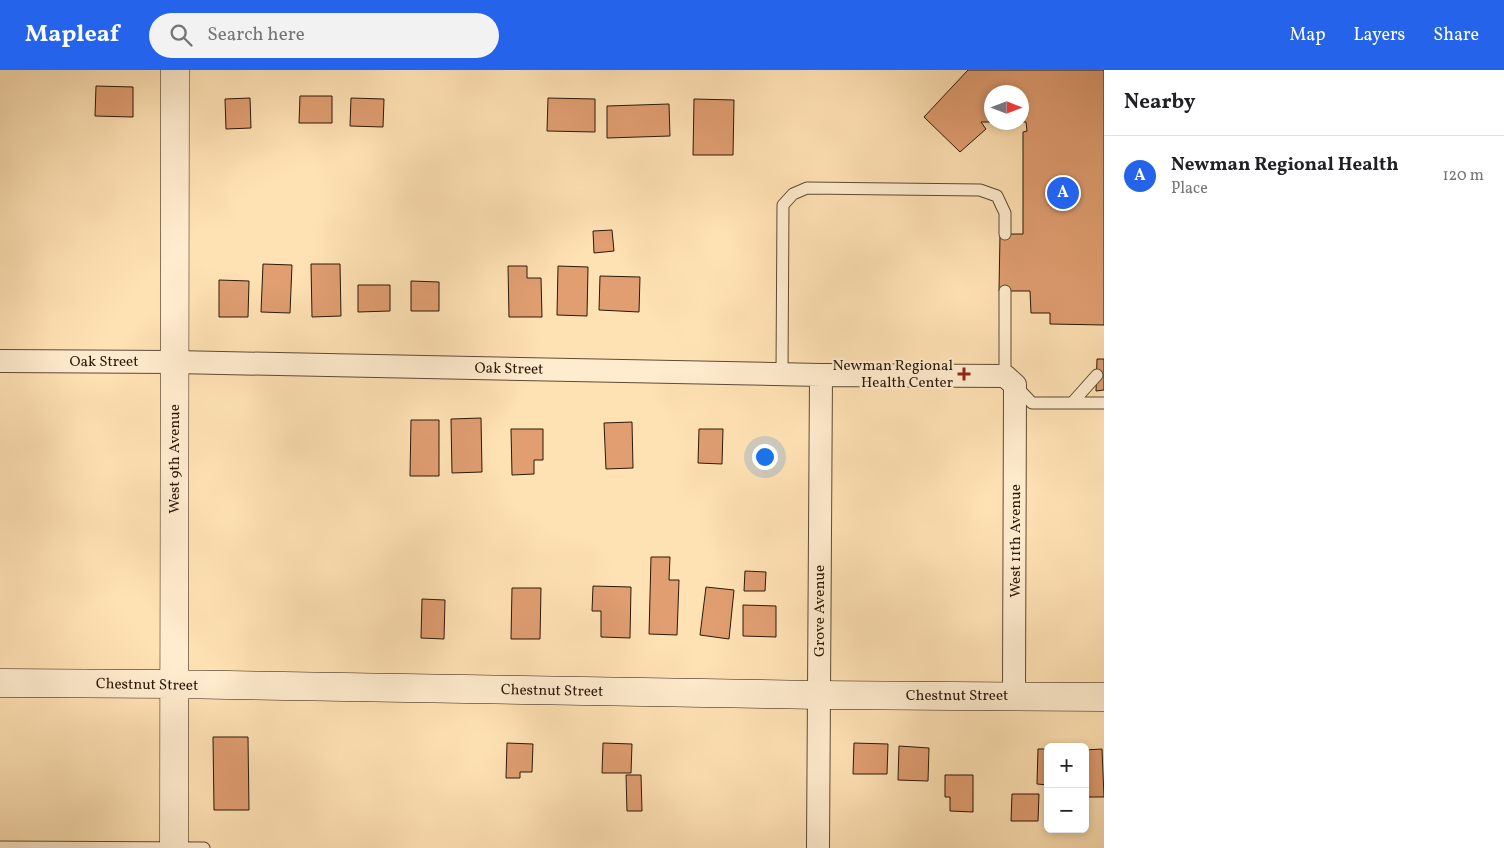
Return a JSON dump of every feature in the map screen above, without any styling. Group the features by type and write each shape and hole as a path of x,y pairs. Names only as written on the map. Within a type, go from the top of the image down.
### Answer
{"street":[{"name":"West 9th Avenue","path":"174,848 175,70"},
{"name":"Oak Street","path":"0,361 175,362 782,374 1010,381"},
{"name":"Grove Avenue","path":"818,848 820,375"},
{"name":"West 11th Avenue","path":"1010,381 1014,696"},
{"name":"Chestnut Street","path":"0,683 173,684 819,695 1104,697"}],"lane":[{"path":"782,374 783,205 792,194 807,188 980,190 997,196 1006,213 1005,234"},
{"path":"1005,291 1010,381 1032,403 1104,403"},
{"path":"1072,403 1096,375"},
{"path":"0,847 204,848"}],"building":[{"path":"968,70 1104,70 1104,325 1050,324 1050,313 1031,313 1030,291 999,291 1000,234 1023,234 1023,132 1029,130 1029,85 984,85 984,122 981,122 985,130 960,152 924,117"},
{"path":"96,86 133,87 133,117 95,116"},
{"path":"300,96 332,96 332,123 299,123"},
{"path":"250,98 251,128 226,129 225,99"},
{"path":"351,98 384,99 383,127 350,126"},
{"path":"548,98 595,99 595,132 547,131"},
{"path":"694,99 734,100 733,155 693,155"},
{"path":"669,104 670,136 607,138 607,106"},
{"path":"612,230 614,251 594,253 593,231"},
{"path":"263,264 292,265 290,313 261,312"},
{"path":"311,264 340,264 341,316 312,317"},
{"path":"508,266 527,266 527,278 541,278 542,317 509,317"},
{"path":"558,266 588,267 587,316 557,315"},
{"path":"600,276 640,277 639,312 599,310"},
{"path":"219,280 249,281 248,317 219,317"},
{"path":"411,281 439,282 439,311 411,311"},
{"path":"358,285 390,285 390,311 358,312"},
{"path":"1097,359 1104,359 1104,390 1096,391"},
{"path":"481,418 482,472 452,473 451,419"},
{"path":"411,420 439,420 439,476 410,476"},
{"path":"632,422 633,468 606,469 604,423"},
{"path":"511,429 543,429 543,460 534,460 534,474 512,475"},
{"path":"699,429 723,429 722,464 698,463"},
{"path":"651,557 670,557 669,580 679,580 677,635 649,634"},
{"path":"745,571 766,572 765,591 744,591"},
{"path":"593,586 631,587 630,638 601,637 601,611 592,611"},
{"path":"706,587 734,590 729,639 700,635"},
{"path":"512,588 541,588 540,639 511,639"},
{"path":"422,599 445,600 444,639 421,638"},
{"path":"743,605 776,606 776,637 743,636"},
{"path":"213,737 248,737 249,810 214,810"},
{"path":"507,743 533,744 532,772 520,772 520,778 506,778"},
{"path":"603,743 632,744 631,773 602,773"},
{"path":"854,743 888,744 887,774 853,774"},
{"path":"899,746 929,748 928,781 898,780"},
{"path":"1038,749 1044,749 1044,785 1037,784"},
{"path":"1102,749 1104,797 1089,797 1089,750"},
{"path":"626,775 641,775 642,811 627,811"},
{"path":"945,775 973,775 973,812 950,811 950,797 945,797"},
{"path":"1012,794 1039,794 1038,821 1011,821"}],"place":[{"name":"Newman Regional Health","path":"1063,193"},
{"name":"Newman Regional Health Center","path":"964,374"}]}
